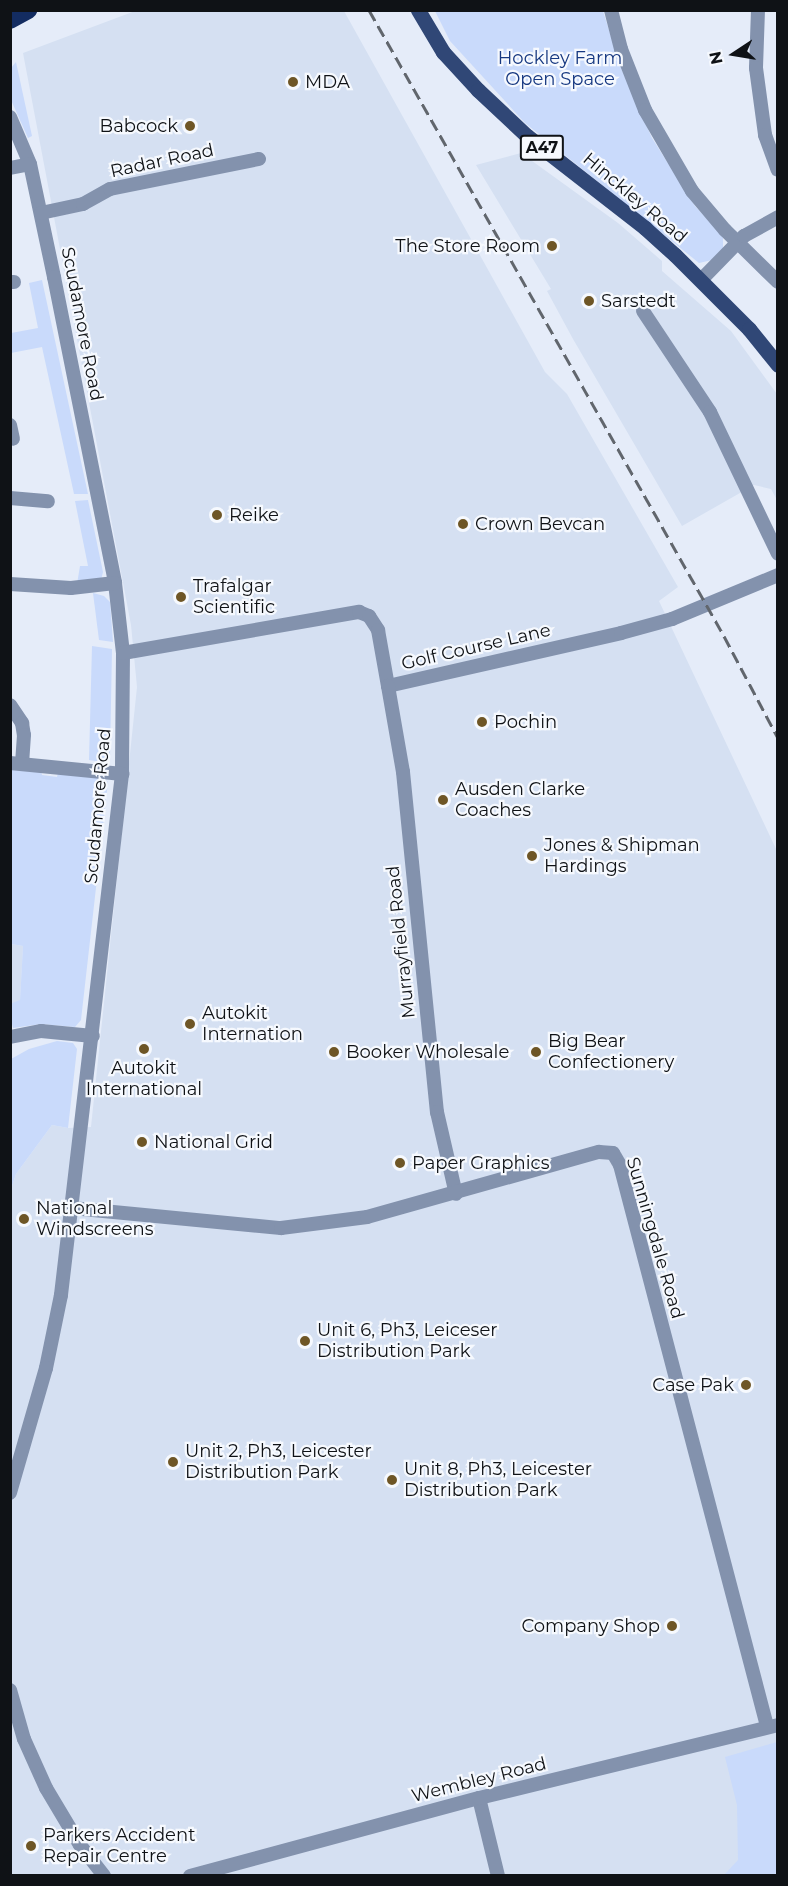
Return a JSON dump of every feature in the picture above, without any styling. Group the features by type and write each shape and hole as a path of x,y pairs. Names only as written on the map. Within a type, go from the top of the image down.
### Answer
{"highway":[{"path":"10,20 28,10"}],"main road":[{"name":"Hinckley Road","path":"418,10 443,52 493,105 527,136 645,228 749,329 777,365"}],"street":[{"path":"611,10 631,75 658,132 692,191 738,243 777,282"},
{"path":"758,10 756,68 765,135 777,170"},
{"name":"Scudamore Road","path":"10,1493 48,1357 61,1295 122,774 123,653 115,583 41,213 30,164 11,122"},
{"name":"Radar Road","path":"41,213 83,204 110,189 259,159"},
{"path":"10,168 30,164"},
{"path":"701,280 751,230 777,217"},
{"path":"644,311 710,412 777,554"},
{"path":"10,498 48,501"},
{"name":"Golf Course Lane","path":"123,653 359,612 369,616 378,630 388,686 621,633 672,618 777,575"},
{"path":"10,584 70,588 115,583"},
{"name":"Murrayfield Road","path":"388,686 403,772 437,1112 456,1194"},
{"path":"10,705 22,723 24,735 16,763 122,774"},
{"path":"10,1037 41,1031 93,1036"},
{"name":"Sunningdale Road","path":"72,1208 281,1228 367,1217 456,1194 599,1152 607,1151 617,1158 772,1725"},
{"path":"10,1690 24,1739 46,1788 80,1845 104,1875"},
{"name":"Wembley Road","path":"190,1875 479,1798 772,1725"},
{"path":"479,1798 498,1875"}],"shaded area":[{"path":"135,11 344,11 545,372 567,394 678,587 659,601 777,851 777,1875 11,1876 11,1189 16,1174 52,1125 68,1128 91,1127 137,687 131,625 23,53"},
{"path":"521,153 618,223 662,261 662,271 731,331 777,394 777,500 771,489 754,485 682,526 573,339 547,291 551,289 476,165"},
{"path":"11,944 23,946 20,1001 11,1004"}],"green space":[{"name":"Hockley Farm Open Space","path":"435,11 603,11 621,68 652,138 695,206 720,233 723,238 723,249 712,260 699,263 525,123 450,41"},
{"path":"16,62 32,136 28,138 11,100 11,68"},
{"path":"42,280 88,494 74,494 42,347 11,353 11,333 38,328 29,283"},
{"path":"88,500 103,572 101,580 77,584 80,566 88,566 75,501"},
{"path":"93,593 104,596 110,602 113,642 99,640"},
{"path":"92,646 112,649 110,756 102,762 89,760"},
{"path":"11,768 41,771 42,775 57,777 58,773 105,779 108,782 81,1020 75,1027 41,1024 13,1028 11,1020 10,1004 20,1000 23,946 11,944"},
{"path":"57,1041 73,1043 77,1049 68,1128 52,1125 16,1174 11,1189 11,1059 29,1049"},
{"path":"777,1742 777,1875 724,1875 738,1860 737,1805 725,1757"}],"railway":[{"path":"369,10 724,636 778,738"}],"place":[{"name":"MDA","path":"293,82"},
{"name":"Babcock","path":"190,126"},
{"name":"The Store Room","path":"552,246"},
{"name":"Sarstedt","path":"589,301"},
{"name":"Reike","path":"217,515"},
{"name":"Crown Bevcan","path":"463,524"},
{"name":"Trafalgar Scientific","path":"181,597"},
{"name":"Pochin","path":"482,722"},
{"name":"Ausden Clarke Coaches","path":"443,800"},
{"name":"Jones & Shipman Hardings","path":"532,856"},
{"name":"Autokit Internation","path":"190,1024"},
{"name":"Autokit International","path":"144,1049"},
{"name":"Booker Wholesale","path":"334,1052"},
{"name":"Big Bear Confectionery","path":"536,1052"},
{"name":"National Grid","path":"142,1142"},
{"name":"Paper Graphics","path":"400,1163"},
{"name":"National Windscreens","path":"24,1219"},
{"name":"Unit 6, Ph3, Leiceser Distribution Park","path":"305,1341"},
{"name":"Case Pak","path":"746,1385"},
{"name":"Unit 2, Ph3, Leicester Distribution Park","path":"173,1462"},
{"name":"Unit 8, Ph3, Leicester Distribution Park","path":"392,1480"},
{"name":"Company Shop","path":"672,1626"},
{"name":"Parkers Accident Repair Centre","path":"31,1846"}]}
